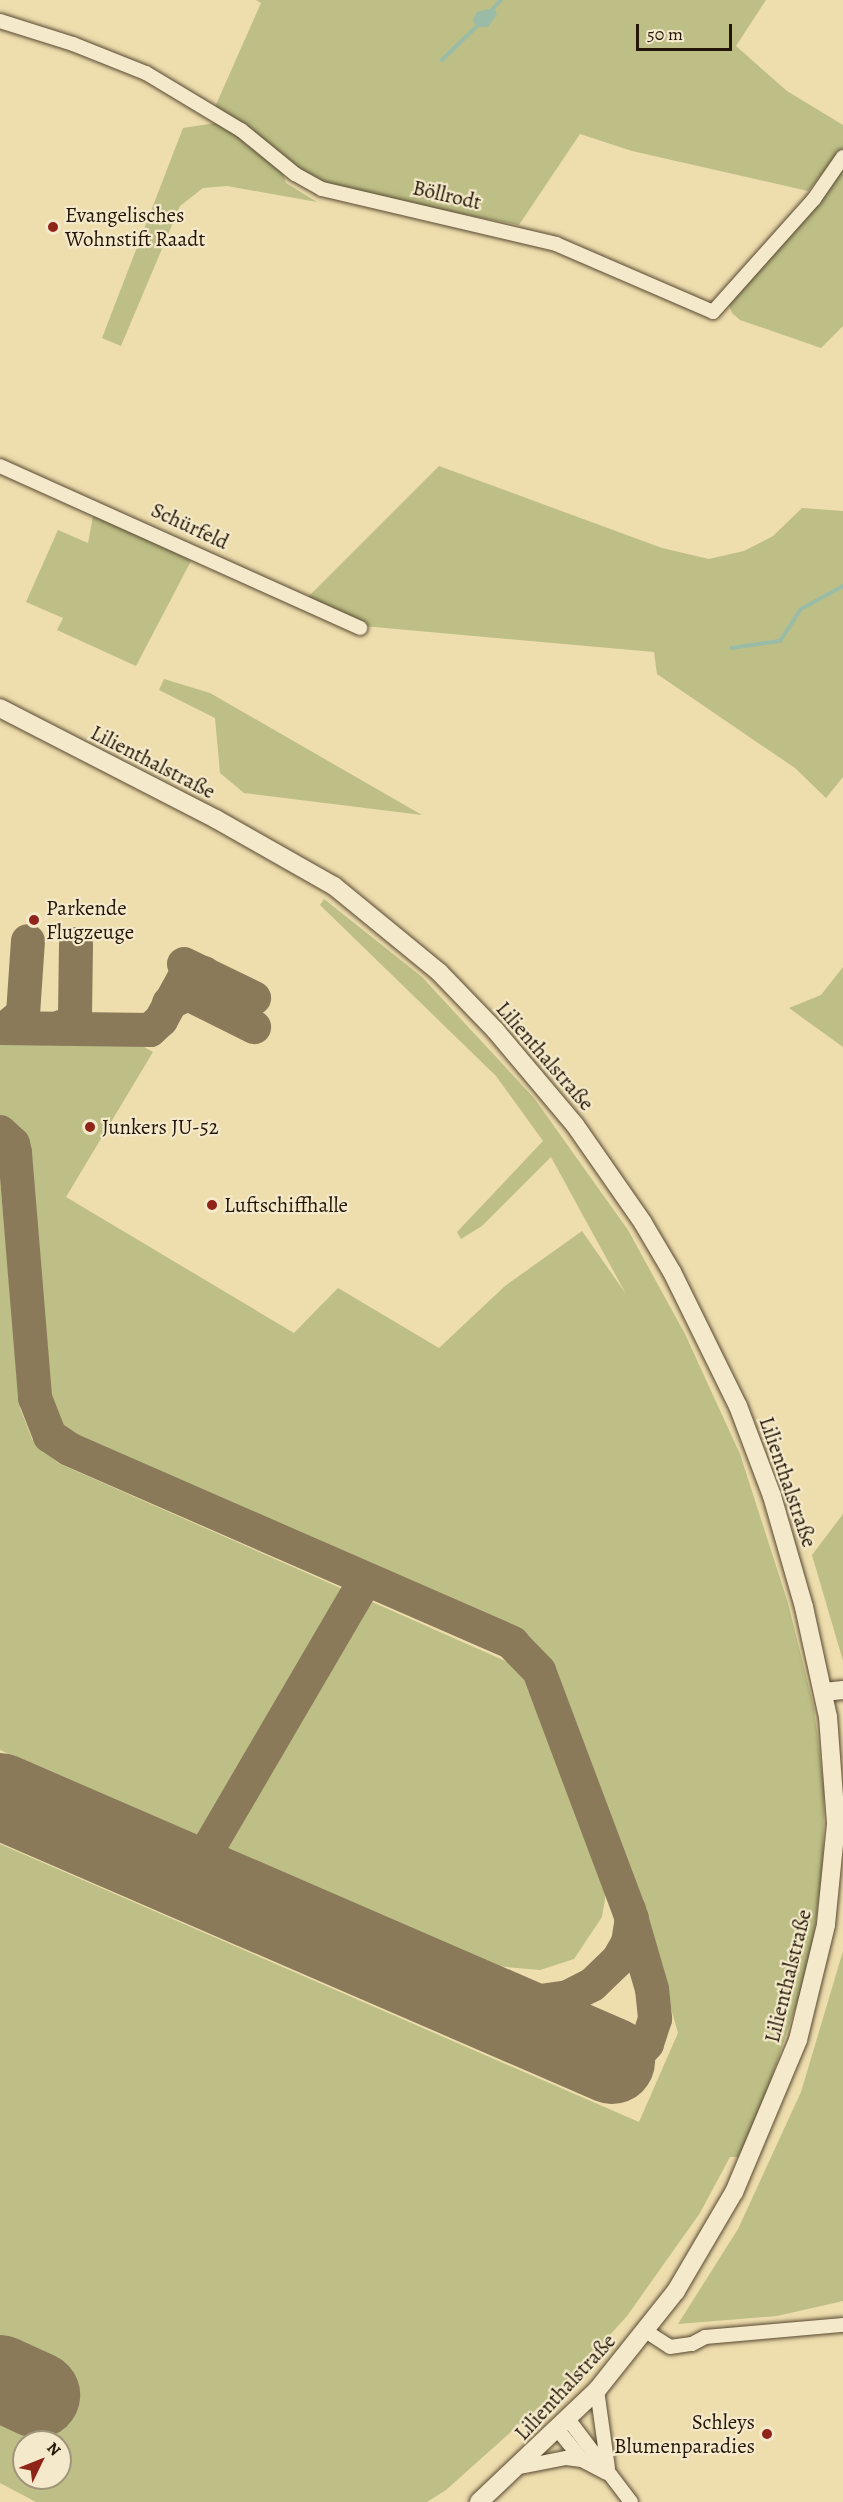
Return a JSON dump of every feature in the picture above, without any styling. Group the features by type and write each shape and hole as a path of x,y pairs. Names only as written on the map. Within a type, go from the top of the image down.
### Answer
{"main road":[{"name":"Lilienthalstraße","path":"0,708 226,824 333,886 438,972 550,1093 644,1223 711,1344 772,1496 824,1692 836,1715 836,1824 833,1873 818,1965 798,2040 734,2193 676,2291 647,2332 563,2425 520,2467 479,2502"},
{"path":"824,1692 843,1690"}],"street":[{"name":"Böllrodt","path":"0,21 74,44 146,73 232,123 295,174 322,189 556,244 713,312 814,199 843,158"},
{"name":"Schürfeld","path":"0,466 360,628"},
{"path":"647,2332 670,2347 692,2344 705,2337 843,2325"},
{"path":"597,2390 610,2476"},
{"path":"563,2425 582,2460"},
{"path":"563,2425 631,2502"},
{"path":"520,2467 561,2458 582,2460 610,2476"}],"green space":[{"path":"256,0 766,0 736,46 787,91 843,125 843,149 808,191 632,151 580,134 519,225 337,190 318,182 215,107 261,3"},
{"path":"222,122 282,171 286,183 317,202 227,186 203,188 180,206 121,346 102,338 183,128"},
{"path":"843,166 843,326 821,348 740,320 732,313 729,304"},
{"path":"439,466 662,548 709,559 744,551 773,536 802,508 843,511 843,777 826,798 795,768 657,674 654,652 363,626 306,599"},
{"path":"94,511 191,561 136,666 57,630 63,618 26,602 58,530 88,543"},
{"path":"164,679 210,693 422,815 244,793 220,773 215,718 159,690"},
{"path":"324,899 422,977 534,1098 628,1230 685,1334 740,1454 788,1603 814,1708 824,1790 823,1866 810,1964 759,2115 738,2157 730,2157 700,2213 627,2316 568,2381 446,2490 427,2502 36,2502 13,2490 72,2490 72,2430 12,2430 12,2489 0,2483 0,1844 639,2122 678,2033 633,1876 550,1664 528,1636 80,1440 63,1425 52,1400 30,1147 21,1132 0,1115 0,1039 137,1043 153,1052 66,1197 294,1333 338,1288 439,1348 505,1286 582,1231 626,1294 551,1157 482,1226 461,1239 457,1232 543,1141 496,1076 320,905"},
{"path":"843,967 843,1047 789,1008 821,995"},
{"path":"0,1178 20,1408 32,1439 58,1463 510,1663 522,1675 600,1870 606,1893 602,1917 574,1959 540,1970 495,1966 0,1750"},
{"path":"843,1514 843,1661 812,1555"},
{"path":"843,1951 843,2301 777,2316 678,2324 738,2229 801,2092"}],"shaded area":[{"path":"494,8 497,14 488,27 476,27 473,20 477,12"}],"waterway":[{"path":"491,11 501,0"},
{"path":"442,60 478,25"},
{"path":"731,648 780,641 801,609 843,586"}],"taxiway":[{"path":"7,1027 23,1014 28,941"},
{"path":"61,1027 70,1024 75,1016 76,944"},
{"path":"184,964 254,998"},
{"path":"0,1028 150,1030 161,1020 184,978 195,972 204,973"},
{"path":"169,1003 188,994 254,1027"},
{"path":"0,1132 13,1144 15,1153 35,1398 50,1436 69,1449 512,1643 539,1671 629,1910 652,1989 655,2019 647,2044 634,2058 612,2061"},
{"path":"190,1880 365,1580"},
{"path":"435,1984 512,2005 568,1997 592,1985 618,1960 628,1943 632,1918"}],"runway":[{"path":"0,1796 612,2061"},
{"path":"0,2378 37,2395"}],"place":[{"name":"Evangelisches Wohnstift Raadt","path":"53,227"},
{"name":"Parkende Flugzeuge","path":"34,920"},
{"name":"Junkers JU-52","path":"90,1127"},
{"name":"Luftschiffhalle","path":"212,1205"},
{"name":"Schleys Blumenparadies","path":"767,2434"}]}
